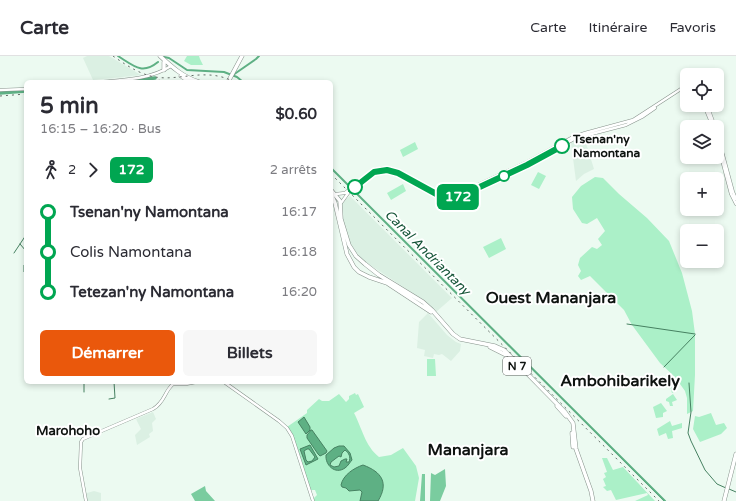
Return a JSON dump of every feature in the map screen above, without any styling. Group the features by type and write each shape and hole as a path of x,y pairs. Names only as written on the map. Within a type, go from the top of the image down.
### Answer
{"main road":[{"path":"159,56 164,62 188,80"},
{"path":"159,56 170,67"},
{"path":"229,80 242,56"},
{"path":"164,62 164,70"},
{"path":"333,196 339,199 340,203 337,205 335,203 333,196"},
{"name":"N 7","path":"335,203 347,254 353,265 363,274 386,282 421,304 453,337 461,342 493,347 504,353 550,398 571,423 572,444 592,501"},
{"name":"N 7","path":"340,203 340,215 349,245 367,267 423,302 454,335 460,339 495,346 504,350 562,408 573,422 576,449 591,491 592,501"},
{"path":"353,265 355,260 360,260"},
{"path":"363,274 368,272 367,267"},
{"path":"725,501 736,454"},
{"path":"728,488 736,461"}],"street":[{"path":"118,80 143,77 170,67"},
{"path":"0,90 24,89"},
{"path":"340,203 354,186 373,170 380,168 388,168 399,172 438,194 444,196 456,196 527,162 571,138 633,120 680,90"},
{"path":"354,186 374,172 387,170 398,173 440,196 456,198 527,165 576,138 633,122 680,92"},
{"path":"724,159 736,199"},
{"path":"723,164 731,194 736,204"},
{"path":"333,196 350,190"},
{"path":"86,501 80,468 81,442 83,439 153,409 160,404 173,384 186,384"},
{"path":"227,384 269,413 287,428 292,436 313,501"}],"shaded area":[{"path":"87,56 109,56 141,75 93,80 83,58"},
{"path":"187,56 199,56 203,65 191,65 184,61"},
{"path":"584,137 594,169 584,174 576,181 571,143"},
{"path":"415,142 418,149 403,157 400,150"},
{"path":"538,172 546,176 539,189 531,185"},
{"path":"595,177 603,178 647,218 669,241 682,273 692,311 695,334 693,411 687,414 687,398 685,391 675,377 660,363 632,325 624,310 590,276 581,280 578,276 581,271 578,265 580,258 592,247 597,249 602,245 598,239 605,231 597,218 587,224 582,223 573,209 572,197 581,186"},
{"path":"403,184 406,191 391,200 387,193"},
{"path":"350,196 452,298 436,312 411,292 364,261 356,252 348,239 341,209 342,202"},
{"path":"501,238 506,249 489,258 483,247"},
{"path":"428,313 447,335 461,344 460,351 451,361 442,354 434,354 433,358 424,356 425,350 417,348 419,322"},
{"path":"427,359 435,359 436,376 427,376"},
{"path":"667,376 675,380 672,384 677,390 672,393 670,386 665,388 659,379"},
{"path":"355,393 356,395 358,394 364,407 354,413 370,448 374,453 379,457 391,455 403,448 416,466 419,478 415,501 314,501 313,499 317,495 315,490 310,490 293,437 287,427 307,413 307,410 319,399 322,401 329,401 339,394 346,402 349,399 349,396"},
{"path":"673,394 677,400 672,402 673,406 670,406 666,399"},
{"path":"661,403 667,411 663,413 663,417 656,418 653,407"},
{"path":"153,412 156,419 152,423 153,431 149,434 150,437 137,445 135,435 141,429 136,419"},
{"path":"711,413 716,425 724,423 727,428 721,434 700,442 693,429 695,416 699,417"},
{"path":"304,417 310,427 310,430 306,434 298,422"},
{"path":"670,421 672,426 682,423 682,428 672,431 673,438 668,439 666,433 659,436 657,429"},
{"path":"311,430 327,451 320,456 307,438 307,435"},
{"path":"310,445 318,459 306,465 300,449","holes":["309,449 315,457 312,461 308,462 304,451"]},
{"path":"344,446 350,453 352,460 341,470 334,470 331,468 326,459 326,455 334,448","holes":["345,450 349,454 349,462 346,462 347,459 345,459 341,461 339,466 334,467 330,465 331,462 339,456 341,457"]},
{"path":"602,458 607,458 613,470 623,467 655,501 635,501 648,495 647,493 616,500 611,490 607,491 603,487 606,486 603,479 606,477 604,473 607,472"},
{"path":"363,465 375,471 382,479 383,489 378,501 360,501 362,492 360,490 349,491 341,485 342,481 349,472"},
{"path":"445,469 446,486 440,501 430,501 431,473 435,475"},
{"path":"422,474 425,474 425,501 420,501"},
{"path":"205,486 206,491 215,501 195,501 191,494"},
{"path":"94,491 101,493 101,501 87,501 87,493"}],"waterway":[{"name":"Canal Andriantany","path":"118,56 138,68 147,68 158,62"},
{"path":"233,75 259,56"},
{"name":"Canal Andriantany","path":"164,57 169,58 187,70 224,72 241,80"},
{"path":"137,80 155,78"},
{"path":"0,93 24,91"},
{"name":"Canal Andriantany","path":"333,170 665,501"},
{"path":"14,253 24,238"},
{"path":"20,244 24,249"},
{"path":"24,265 24,272"},
{"name":"Canal Andriantany","path":"481,318 664,501"},
{"path":"627,324 695,334"},
{"path":"664,367 695,335"},
{"name":"Canal Andriantany","path":"689,383 691,412 688,433 705,470 717,484 726,488"},
{"path":"84,384 84,392"},
{"path":"109,399 115,398 114,384"},
{"name":"Canal Andriantany","path":"729,489 736,492"}],"railway":[{"path":"113,56 128,66 149,76 168,78 211,75 231,80"},
{"path":"0,96 24,94"},
{"path":"333,176 659,501"}],"bus line":[{"name":"172","path":"355,187 377,170 387,170 398,173 436,195 456,198 527,165 562,146"}],"place":[{"name":"Tsenan'ny Namontana","path":"562,146"}],"district":[{"name":"Ouest Mananjara","path":"551,297"},
{"name":"Ambohibarikely","path":"620,380"},
{"name":"Marohoho","path":"68,430"},
{"name":"Mananjara","path":"468,449"}]}
